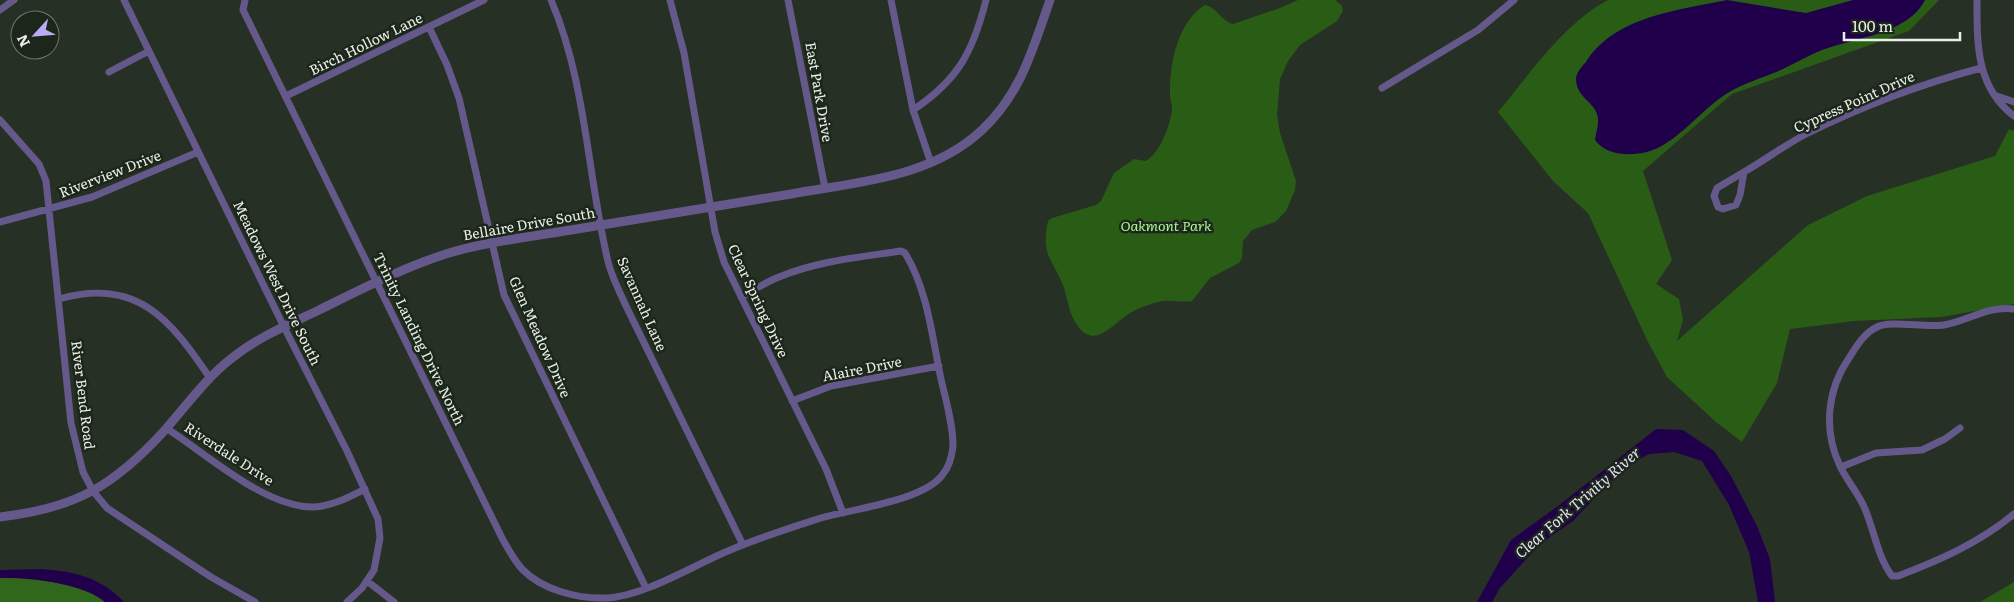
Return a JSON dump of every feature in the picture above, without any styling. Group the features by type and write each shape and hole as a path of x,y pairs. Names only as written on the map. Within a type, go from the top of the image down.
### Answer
{"street":[{"path":"0,10 14,0"},
{"name":"Meadows West Drive South","path":"124,0 378,519 380,538 374,570 367,581"},
{"name":"Trinity Landing Drive North","path":"245,0 243,10 502,538 524,571 554,589 583,597 620,597 646,588 743,545 843,513 914,495 936,482 943,474 950,459 952,431 939,366"},
{"name":"Birch Hollow Lane","path":"286,96 484,0"},
{"name":"Savannah Lane","path":"551,0 560,21 575,75 610,269 626,306 743,545"},
{"name":"Clear Spring Drive","path":"670,0 684,53 715,232 724,262 826,469 843,513"},
{"name":"East Park Drive","path":"788,0 825,188"},
{"path":"891,0 913,110 931,163"},
{"path":"913,110 941,91 956,72 974,38 986,0"},
{"name":"Bellaire Drive South","path":"0,517 52,509 93,491 123,471 166,428 210,378 233,357 284,327 376,282 452,252 491,243 711,208 902,174 952,153 972,139 1010,99 1026,69 1050,0"},
{"path":"1382,88 1478,30 1514,0"},
{"path":"1977,0 1977,38 1981,68 1986,82 2002,107 2014,116"},
{"name":"Glen Meadow Drive","path":"428,27 447,65 459,98 504,295 646,588"},
{"path":"109,72 148,51"},
{"name":"Cypress Point Drive","path":"1744,172 1740,195 1736,205 1723,209 1718,207 1714,196 1716,188 1805,135 1856,112 1942,78 1981,68"},
{"path":"1996,96 2014,102"},
{"name":"River Bend Road","path":"0,120 44,172 50,209 72,424 78,456 93,491 118,517 255,602"},
{"name":"Riverview Drive","path":"0,222 92,197 198,152"},
{"path":"741,296 794,271 849,259 901,251 906,256 930,317 939,366"},
{"path":"59,298 105,292 140,303 160,316 178,332 210,378"},
{"path":"2014,309 1997,309 1951,324 1932,326 1884,325 1868,334 1841,369 1831,396 1830,433 1832,446 1841,467 1864,505 1886,566 1892,576 1898,576 1960,551 2014,514"},
{"name":"Alaire Drive","path":"792,401 831,386 939,366"},
{"name":"Riverdale Drive","path":"166,428 246,482 276,499 300,506 315,507 336,502 365,490"},
{"path":"1841,467 1876,452 1922,450 1945,439 1960,428"},
{"path":"347,602 367,581 394,602"}],"green space":[{"name":"Oakmont Park","path":"1298,0 1335,0 1342,6 1343,11 1337,21 1300,45 1288,61 1280,79 1277,115 1280,133 1296,181 1295,190 1286,211 1275,222 1252,230 1243,241 1242,258 1239,263 1210,278 1192,301 1154,303 1130,313 1106,331 1093,336 1086,334 1079,328 1073,318 1063,285 1048,255 1046,233 1048,221 1052,218 1096,205 1101,201 1114,173 1134,159 1145,161 1160,146 1167,129 1172,107 1170,84 1173,59 1181,33 1195,13 1205,5 1233,24"},
{"path":"1608,0 1939,0 1909,31 1732,94 1643,171 1672,260 1656,284 1679,299 1683,320 1677,341 1808,225 1867,196 1995,156 2009,129 2014,131 2014,304 1941,317 1854,321 1790,329 1777,383 1742,442 1716,422 1667,377 1648,342 1588,213 1553,181 1498,112 1562,35 1592,10"},
{"path":"22,577 77,587 97,596 105,602 0,602 0,578"},
{"path":"2014,582 2014,602 1980,602"}],"water":[{"path":"1727,0 1806,13 1853,0 1925,0 1916,12 1891,29 1828,48 1732,90 1678,135 1657,148 1647,152 1619,154 1600,145 1595,140 1598,124 1597,114 1592,105 1581,94 1576,78 1580,69 1598,47 1614,34 1649,18"},
{"name":"Clear Fork Trinity River","path":"1656,429 1683,430 1714,451 1731,476 1757,526 1770,559 1775,602 1758,602 1749,552 1729,505 1702,461 1674,452 1649,454 1623,468 1573,521 1540,544 1500,588 1492,602 1477,602 1511,540 1558,506"},
{"path":"40,569 64,571 86,577 106,587 124,602 105,602 96,595 84,590 55,582 0,578 0,570"}]}
